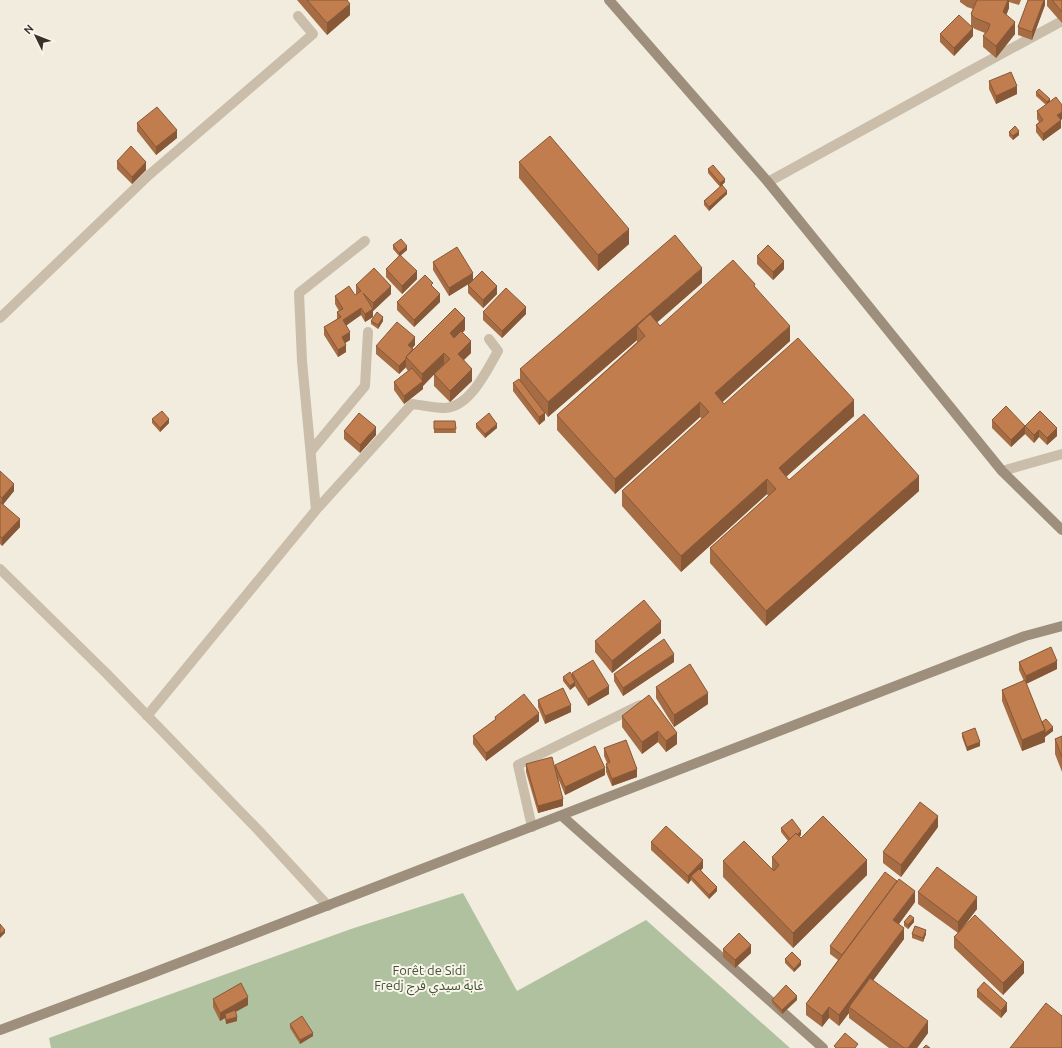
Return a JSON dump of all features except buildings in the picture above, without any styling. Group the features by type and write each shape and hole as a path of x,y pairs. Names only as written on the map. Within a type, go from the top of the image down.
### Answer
{"main road":[{"path":"609,0 768,182 1002,471 1062,530"},
{"path":"0,1030 328,906 1025,636 1062,626"},
{"path":"562,816 823,1048"}],"street":[{"path":"0,318 149,174 313,34 298,16"},
{"path":"768,182 1062,21"},
{"path":"316,510 302,361 299,293 365,242"},
{"path":"311,451 364,386 368,332"},
{"path":"147,716 316,510 412,404 446,408 460,403 476,387 498,351 489,339"},
{"path":"1002,471 1062,454"},
{"path":"0,569 107,674 260,832 328,906"},
{"path":"532,827 518,765 648,701"}],"green space":[{"name":"Forêt de Sidi Fredj غابة سيدي فرج","path":"463,893 517,991 646,920 790,1048 51,1048 49,1038 351,929"}]}
